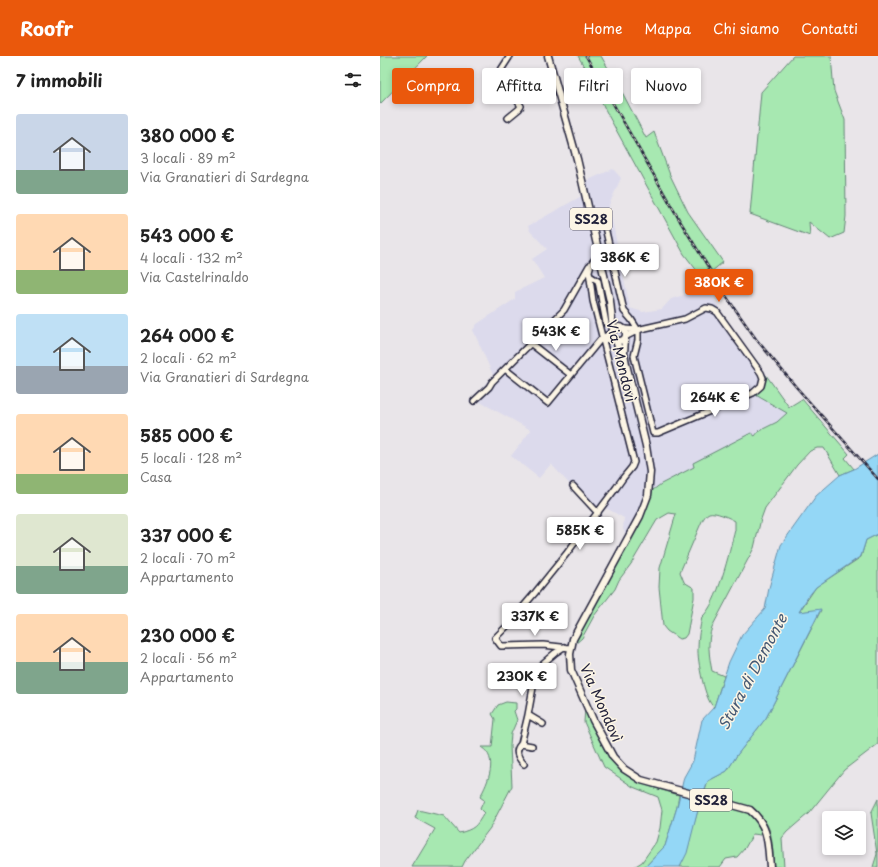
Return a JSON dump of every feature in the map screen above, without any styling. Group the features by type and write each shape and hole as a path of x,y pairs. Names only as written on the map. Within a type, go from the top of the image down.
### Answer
{"main road":[{"name":"Via Mondovì","path":"548,56 578,159 610,302 613,331"},
{"name":"Via Mondovì","path":"610,302 618,322 623,328"},
{"path":"613,331 617,327 623,328"},
{"name":"SS28","path":"623,328 626,338"},
{"name":"SS28","path":"613,331 612,336 615,341"},
{"name":"Via Mondovì","path":"626,338 624,353 626,364 649,459 650,478 648,495 640,516 567,648 570,663 574,677 593,720 608,749 619,764 635,777 678,791 750,810 758,817 764,827 767,837 770,867"},
{"path":"615,341 621,342 626,338"},
{"name":"Via Mondovì","path":"615,341 626,364"}],"street":[{"path":"508,118 521,106 499,76 499,73 510,56"},
{"path":"605,227 624,311 638,330 638,340 634,356 653,433 655,434 666,430 753,393 761,386 763,378 761,373 717,312 712,309 706,308 685,319 638,330 626,338"},
{"path":"474,401 564,310 599,253"},
{"name":"Via Mondovì","path":"591,264 590,276 593,301 634,462 634,465 598,513"},
{"name":"Via Mondovì","path":"590,276 598,281 606,323"},
{"path":"623,328 638,330"},
{"path":"505,369 548,403 600,340 613,331"},
{"path":"602,339 615,341"},
{"path":"530,343 571,375"},
{"path":"567,648 543,645 501,646 495,638 534,594 598,513 573,486"},
{"path":"524,764 519,758 517,752 518,747 521,744 534,682 541,665 555,653 567,648"},
{"path":"528,715 543,724"},
{"path":"521,744 532,746"}],"shaded area":[{"path":"613,169 621,178 609,205 630,308 643,312 662,309 671,299 707,288 726,319 789,407 787,413 777,422 759,431 755,436 693,464 694,467 661,484 653,490 647,507 630,538 626,535 623,529 624,518 606,508 599,516 551,464 539,478 511,456 531,430 473,398 493,375 473,330 477,324 515,299 515,292 544,278 532,259 547,249 530,231 528,226 587,193 586,181"}],"green space":[{"path":"380,56 427,56 415,68 392,68 392,92 380,104"},
{"path":"578,56 601,56 608,68 585,68"},
{"path":"793,56 831,56 834,91 845,120 846,216 844,233 830,239 809,222 810,236 750,214 761,92"},
{"path":"623,94 646,138 654,132 670,175 688,212 723,262 711,272 705,281 684,254 603,104 623,104"},
{"path":"763,374 766,375 789,407 802,399 849,454 845,458 854,469 840,475 824,448 817,448 810,451 797,465 765,508 754,548 710,633 709,649 712,671 724,676 714,707 708,697 702,680 698,644 702,617 708,610 718,589 735,530 735,521 726,517 712,513 706,515 680,572 684,582 694,588 694,598 687,634 684,638 679,639 667,631 663,626 659,587 660,568 676,514 669,513 657,520 631,564 619,580 615,589 594,616 582,638 574,645 647,507 653,490 661,484 694,467 693,463 751,433 755,436 759,431 777,422 787,413 754,394 760,390"},
{"path":"878,534 878,744 844,770 809,813 787,832 782,838 784,867 774,867 771,836 762,817 754,810 735,802 704,794 708,781 727,771 737,755 766,718 821,610 799,612 816,587 861,557 866,540"},
{"path":"506,702 516,703 516,709 514,711 517,720 511,734 510,746 512,786 490,828 462,867 412,867 435,829 415,818 418,810 444,816 459,833 474,827 484,813 480,809 484,800 480,797 489,777 491,764 490,757 481,747 492,747 495,719 492,714 498,705"},
{"path":"585,708 608,755 622,771 641,783 679,795 677,807 665,846 645,867 634,867 642,862 656,842 660,828 662,810 658,797 633,787 604,767 584,722"},
{"path":"702,799 750,813 760,824 763,833 761,835 753,834 745,848 737,857 726,859 720,867 680,867 696,816"},
{"path":"878,799 878,867 873,867 877,854 871,813"}],"water":[{"name":"Stura di Demonte","path":"878,454 878,534 866,540 861,556 816,587 799,612 821,609 766,718 737,755 727,771 708,781 698,810 687,853 680,867 645,867 665,846 677,807 684,777 693,761 702,720 714,707 729,662 742,635 765,609 769,588 781,545 816,496 840,475 854,469"}],"railway":[{"path":"586,56 680,221 726,296 756,339 797,388 878,479"}]}
